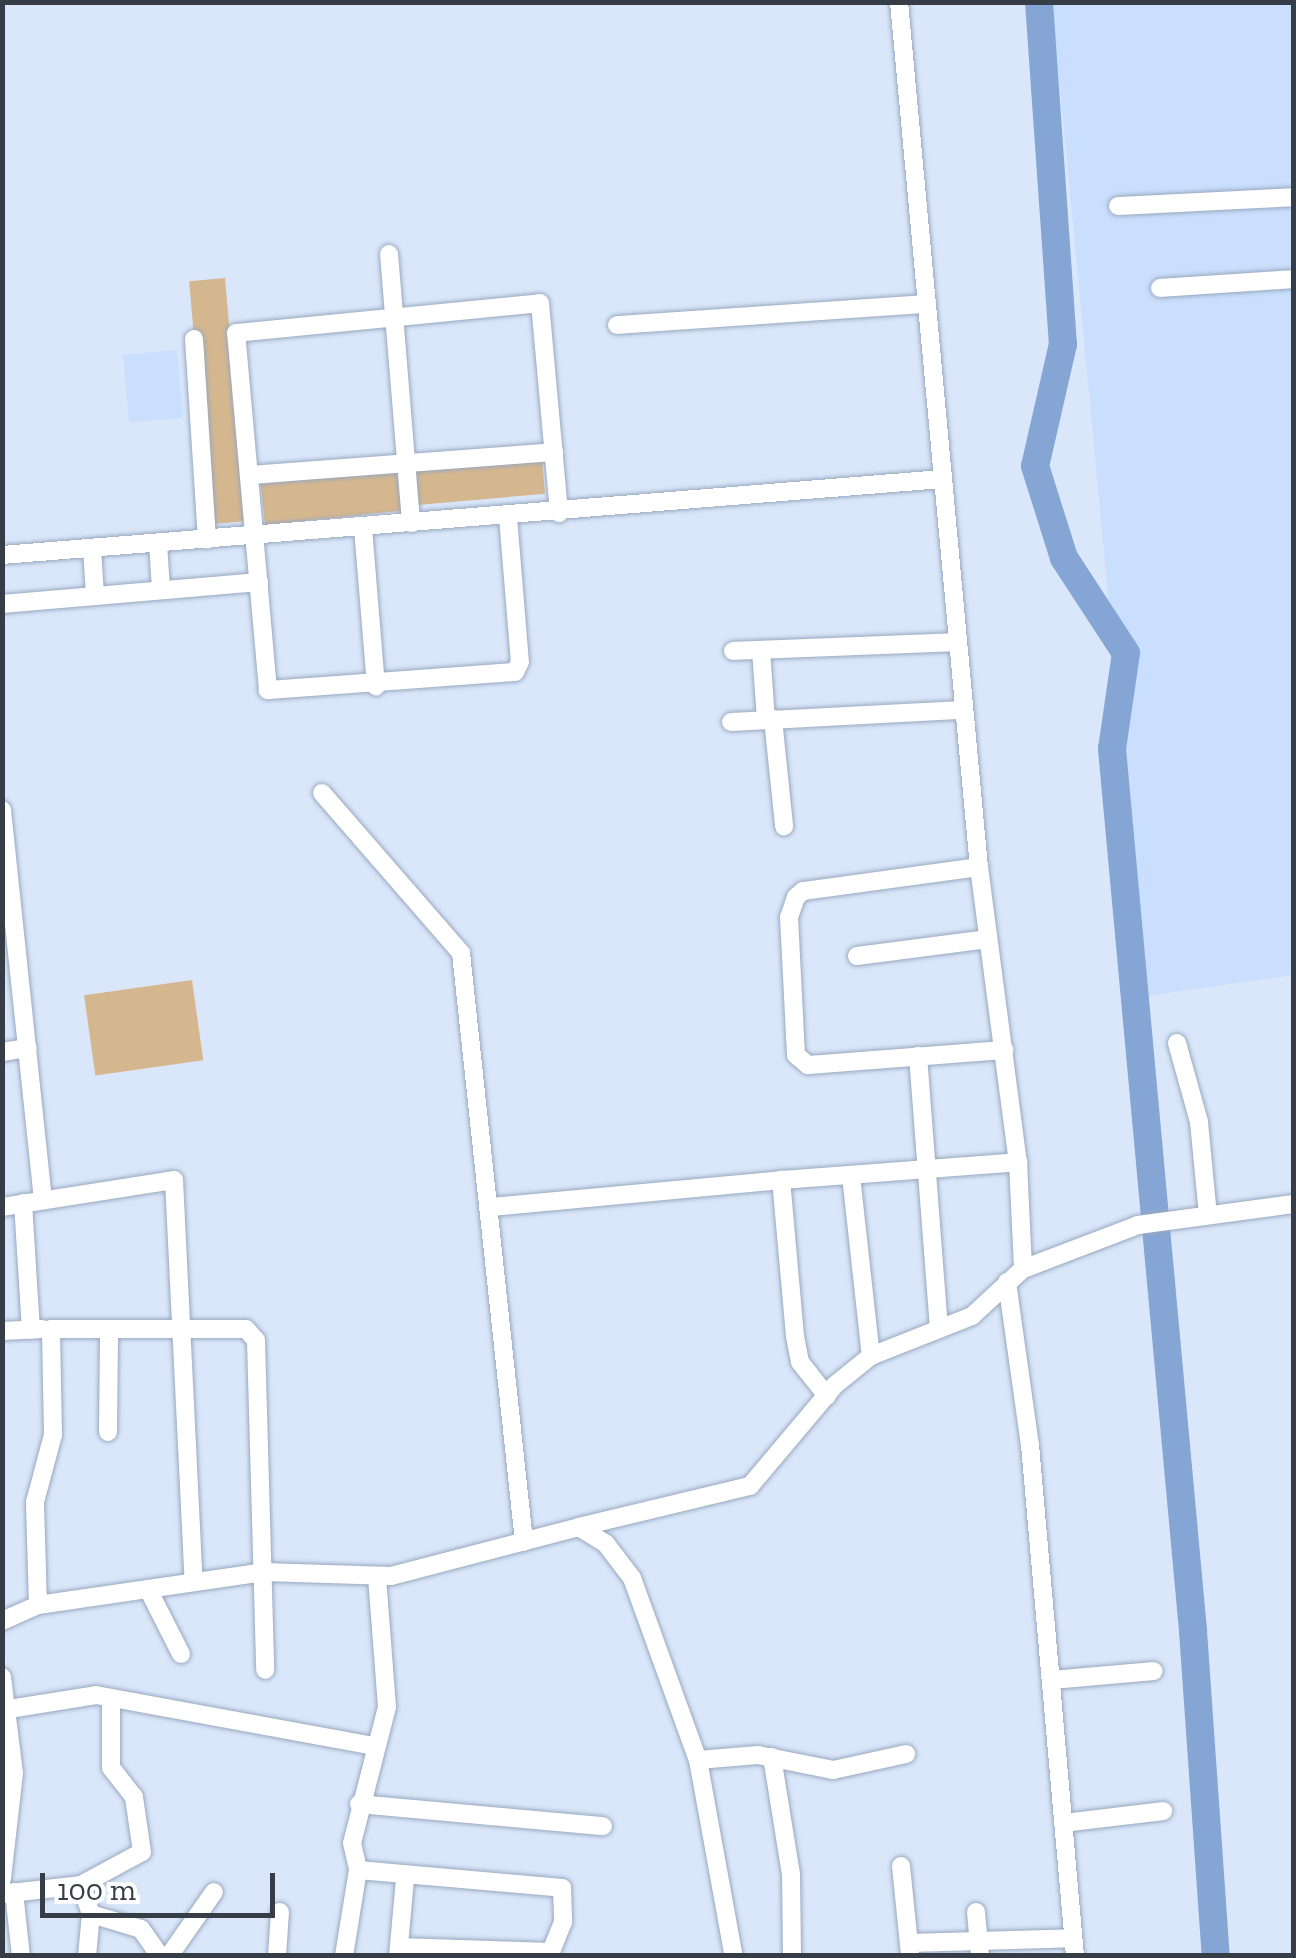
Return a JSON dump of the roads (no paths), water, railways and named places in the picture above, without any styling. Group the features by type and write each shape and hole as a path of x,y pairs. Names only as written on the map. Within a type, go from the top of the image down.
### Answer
{"street":[{"path":"899,2 978,867 1018,1162 1023,1269"},
{"path":"1118,206 1294,196"},
{"path":"389,254 411,524"},
{"path":"1160,288 1294,279"},
{"path":"508,517 520,662 514,672 376,686 268,690 236,333 540,304 558,513"},
{"path":"617,325 925,304"},
{"path":"194,338 207,540"},
{"path":"249,475 554,452"},
{"path":"2,555 942,479"},
{"path":"364,528 376,686"},
{"path":"158,544 162,590"},
{"path":"92,548 95,596"},
{"path":"2,604 258,582"},
{"path":"732,651 956,642"},
{"path":"761,650 784,826"},
{"path":"731,722 963,710"},
{"path":"322,794 461,953 492,1208 524,1542"},
{"path":"2,810 7,929 28,1048 43,1199"},
{"path":"978,867 803,891 792,908 800,1061 1004,1050"},
{"path":"857,956 988,938"},
{"path":"1177,1043 1199,1122 1208,1214"},
{"path":"2,1052 28,1048"},
{"path":"918,1056 938,1328"},
{"path":"492,1208 1018,1162"},
{"path":"851,1176 871,1356"},
{"path":"2,1206 174,1180 194,1582"},
{"path":"781,1180 794,1336 800,1362 827,1396"},
{"path":"23,1203 31,1330"},
{"path":"2,1622 38,1605 264,1572 377,1577 443,1564 750,1486 827,1396 871,1356 982,1310 1023,1269 1138,1225 1294,1204"},
{"path":"902,1866 910,1949 1074,1947 1030,1445 1006,1282"},
{"path":"2,1331 246,1328 256,1340 265,1670"},
{"path":"38,1605 35,1502 53,1435 51,1329"},
{"path":"108,1432 109,1330"},
{"path":"579,1527 606,1544 632,1578 698,1760 733,1953"},
{"path":"344,1956 358,1870 352,1859 360,1804 387,1707 377,1577"},
{"path":"148,1588 180,1654"},
{"path":"1052,1680 1154,1671"},
{"path":"2,1678 9,1710 6,1889 22,1956"},
{"path":"9,1710 61,1698 112,1698 375,1746"},
{"path":"6,1889 81,1885 143,1848 134,1796 111,1768 112,1698"},
{"path":"698,1760 772,1757 833,1770 906,1754"},
{"path":"772,1757 791,1874 792,1956"},
{"path":"360,1804 604,1826"},
{"path":"1063,1823 1163,1811"},
{"path":"358,1870 406,1879 562,1888 563,1922 555,1946 542,1954 398,1951 406,1879"},
{"path":"81,1885 91,1914 87,1956"},
{"path":"170,1956 214,1892"},
{"path":"277,1956 280,1912"},
{"path":"976,1912 979,1949"},
{"path":"91,1914 141,1929 160,1956"}],"waterway":[{"path":"1039,2 1063,344 1035,466 1064,558 1126,653 1112,749 1193,1631 1216,1956"}]}
